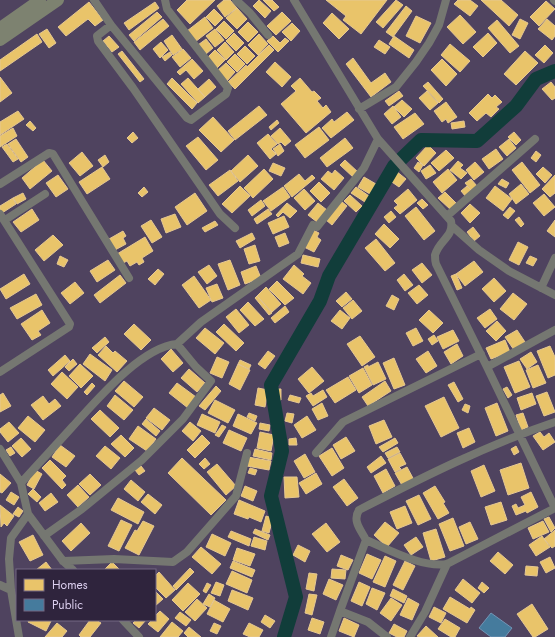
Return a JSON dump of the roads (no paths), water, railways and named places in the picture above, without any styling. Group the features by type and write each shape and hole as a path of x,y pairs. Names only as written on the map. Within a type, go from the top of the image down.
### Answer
{"highway":[{"path":"0,28 40,0"},
{"path":"0,40 58,0"}],"street":[{"path":"94,0 111,25 187,118 191,120 226,94 228,88 167,8 165,0"},
{"path":"236,0 250,12 268,35"},
{"path":"294,0 378,138 451,221 451,231 435,255 436,264 481,354 520,434 555,508 445,566 418,561 366,540 355,519 359,510 445,466 520,434 555,422"},
{"path":"359,109 396,87 416,62 429,43 439,24 446,0"},
{"path":"111,25 97,36 98,41 133,88 220,214 235,228"},
{"path":"21,483 114,382 140,361 169,345 177,344 200,322 298,254 314,226 317,227 364,168 378,138"},
{"path":"447,216 535,140"},
{"path":"0,184 49,153 53,154 129,278"},
{"path":"0,372 69,327 70,324 2,217 45,194"},
{"path":"452,226 479,250 503,267 555,295"},
{"path":"541,288 555,258"},
{"path":"487,367 555,330"},
{"path":"44,536 142,460 183,419 211,381 196,367 177,344"},
{"path":"316,453 343,422 481,354"},
{"path":"0,449 21,483 28,514 63,561 72,569"},
{"path":"63,561 114,559 173,562 187,552 236,496 247,453"},
{"path":"16,619 11,590 9,559 11,538 28,514"},
{"path":"331,637 366,540"},
{"path":"410,637 425,612 445,566"},
{"path":"0,585 11,590"},
{"path":"340,611 368,622 387,637"},
{"path":"16,621 19,637"},
{"path":"124,621 138,637"}],"waterway":[{"path":"284,637 296,597 271,496 282,451 271,385 320,301 329,276 394,166 421,140 477,141 516,106 536,79 555,71"}]}
